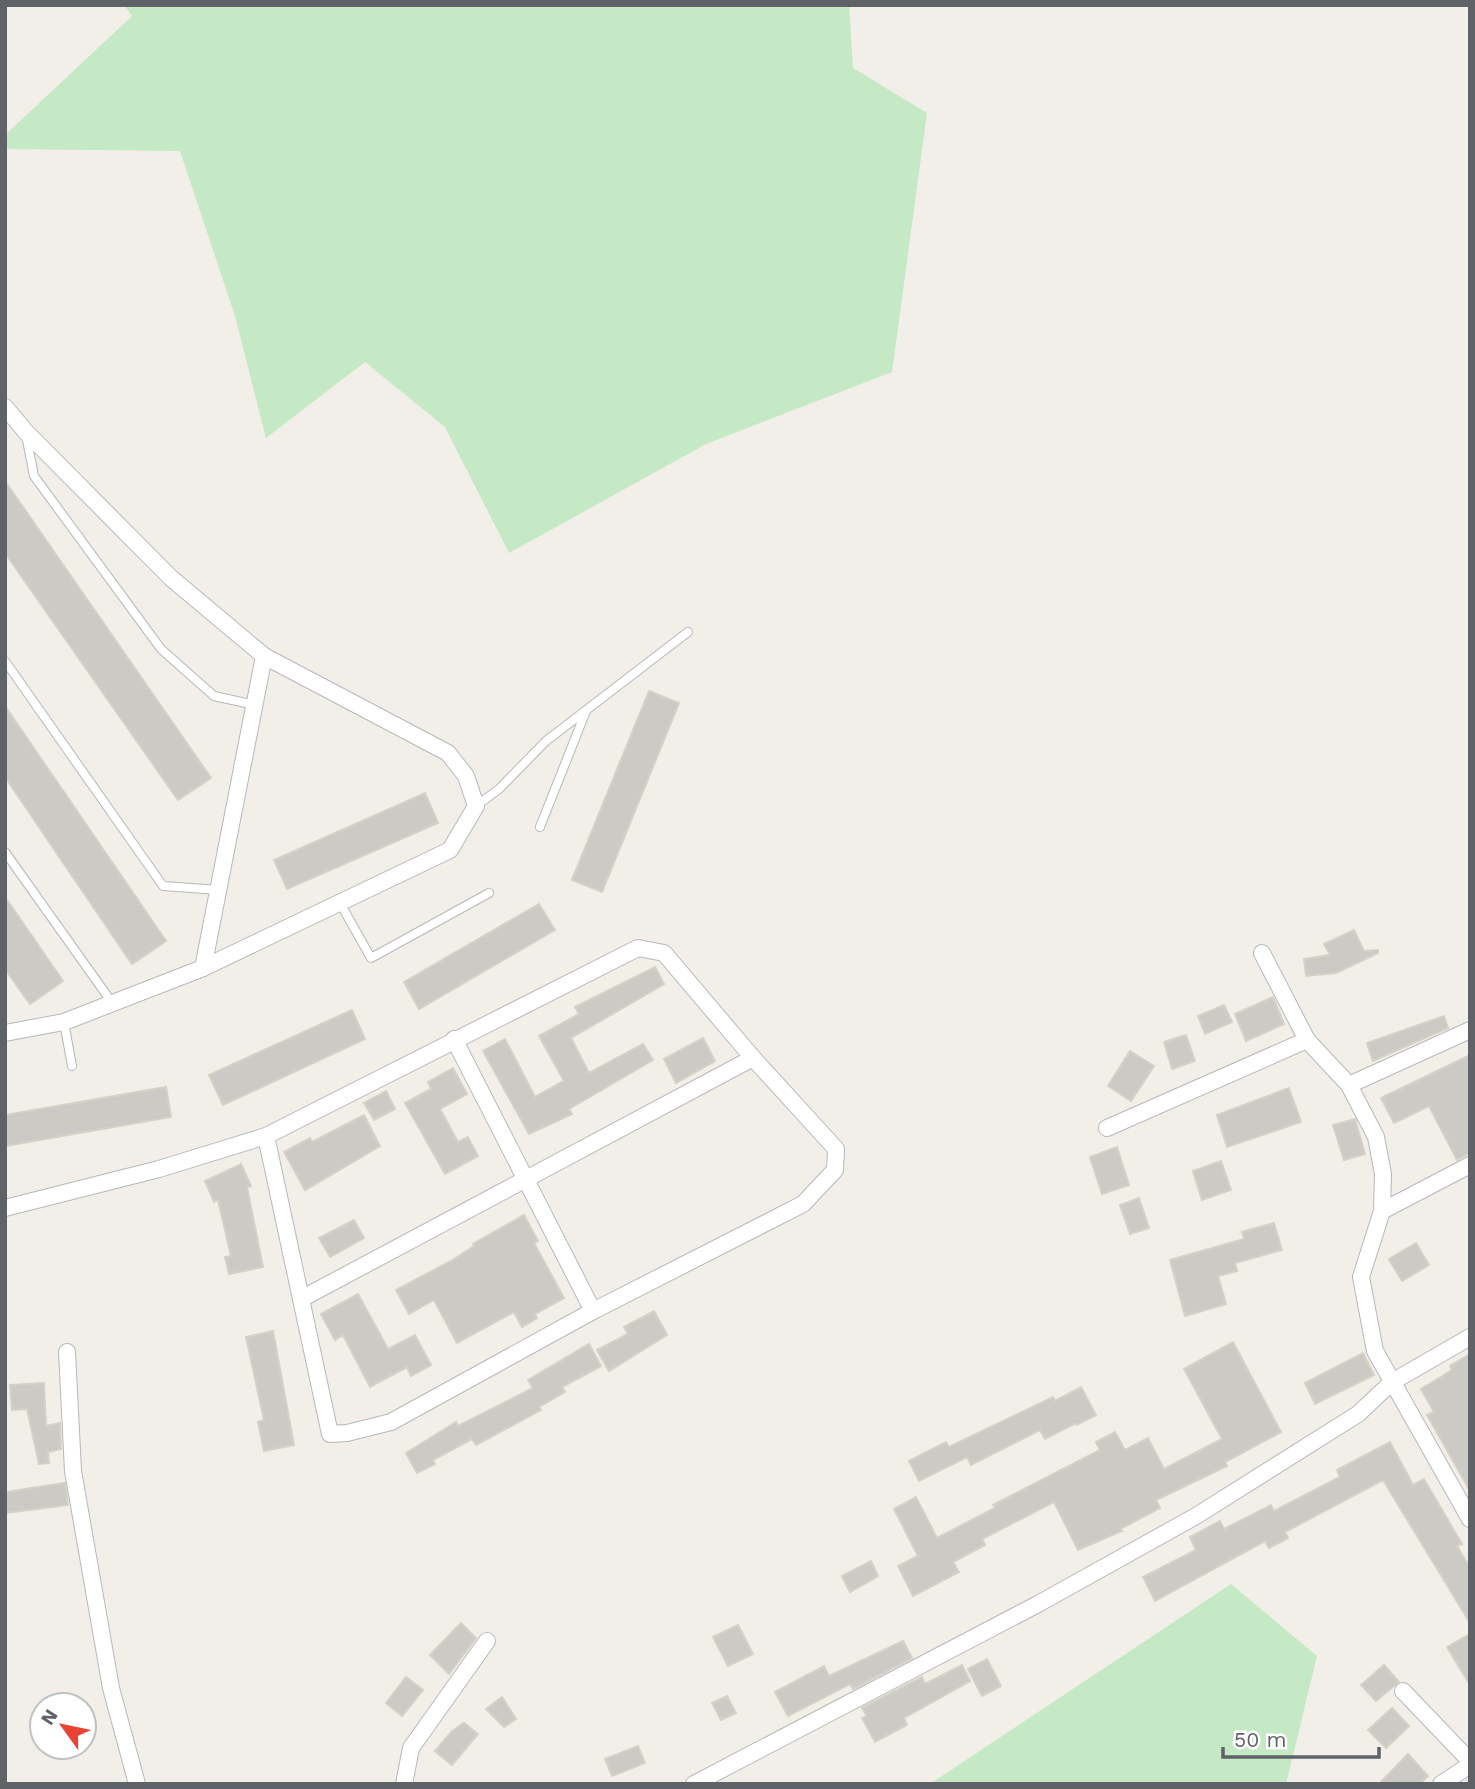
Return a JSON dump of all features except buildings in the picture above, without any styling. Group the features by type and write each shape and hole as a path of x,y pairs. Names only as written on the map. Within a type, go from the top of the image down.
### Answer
{"street":[{"path":"5,407 26,432 172,578 264,656 448,753 466,776 476,806 450,850 203,968 64,1022 5,1033"},
{"path":"203,968 264,656"},
{"path":"5,1208 159,1169 266,1136 638,948 664,953 752,1058 836,1149 835,1170 803,1204 593,1311 391,1422 347,1433 330,1434 266,1136"},
{"path":"1262,953 1307,1040 1349,1085 1376,1137 1383,1174 1382,1211 1361,1277 1375,1351 1470,1519"},
{"path":"1349,1085 1470,1030"},
{"path":"454,1039 523,1179 593,1311"},
{"path":"1107,1128 1307,1040"},
{"path":"301,1299 752,1058"},
{"path":"1382,1211 1470,1166"},
{"path":"694,1784 1038,1604 1196,1516 1358,1414 1392,1382 1470,1337"},
{"path":"66,1352 73,1471 111,1688 137,1784"},
{"path":"404,1784 411,1748 487,1641"},
{"path":"1403,1691 1470,1763 1441,1784"}],"lane":[{"path":"26,432 34,476 161,649 214,696 254,705"},
{"path":"476,806 499,789 545,741 688,632"},
{"path":"5,661 163,886 219,890"},
{"path":"540,827 587,709"},
{"path":"5,852 113,1004"},
{"path":"340,903 370,958 489,893"},
{"path":"64,1022 72,1066"}],"green space":[{"path":"124,5 849,5 853,68 927,113 892,372 706,444 509,553 445,427 365,362 266,438 235,316 180,151 5,149 5,135 132,16"},
{"path":"1231,1584 1317,1656 1286,1784 930,1784"}]}
